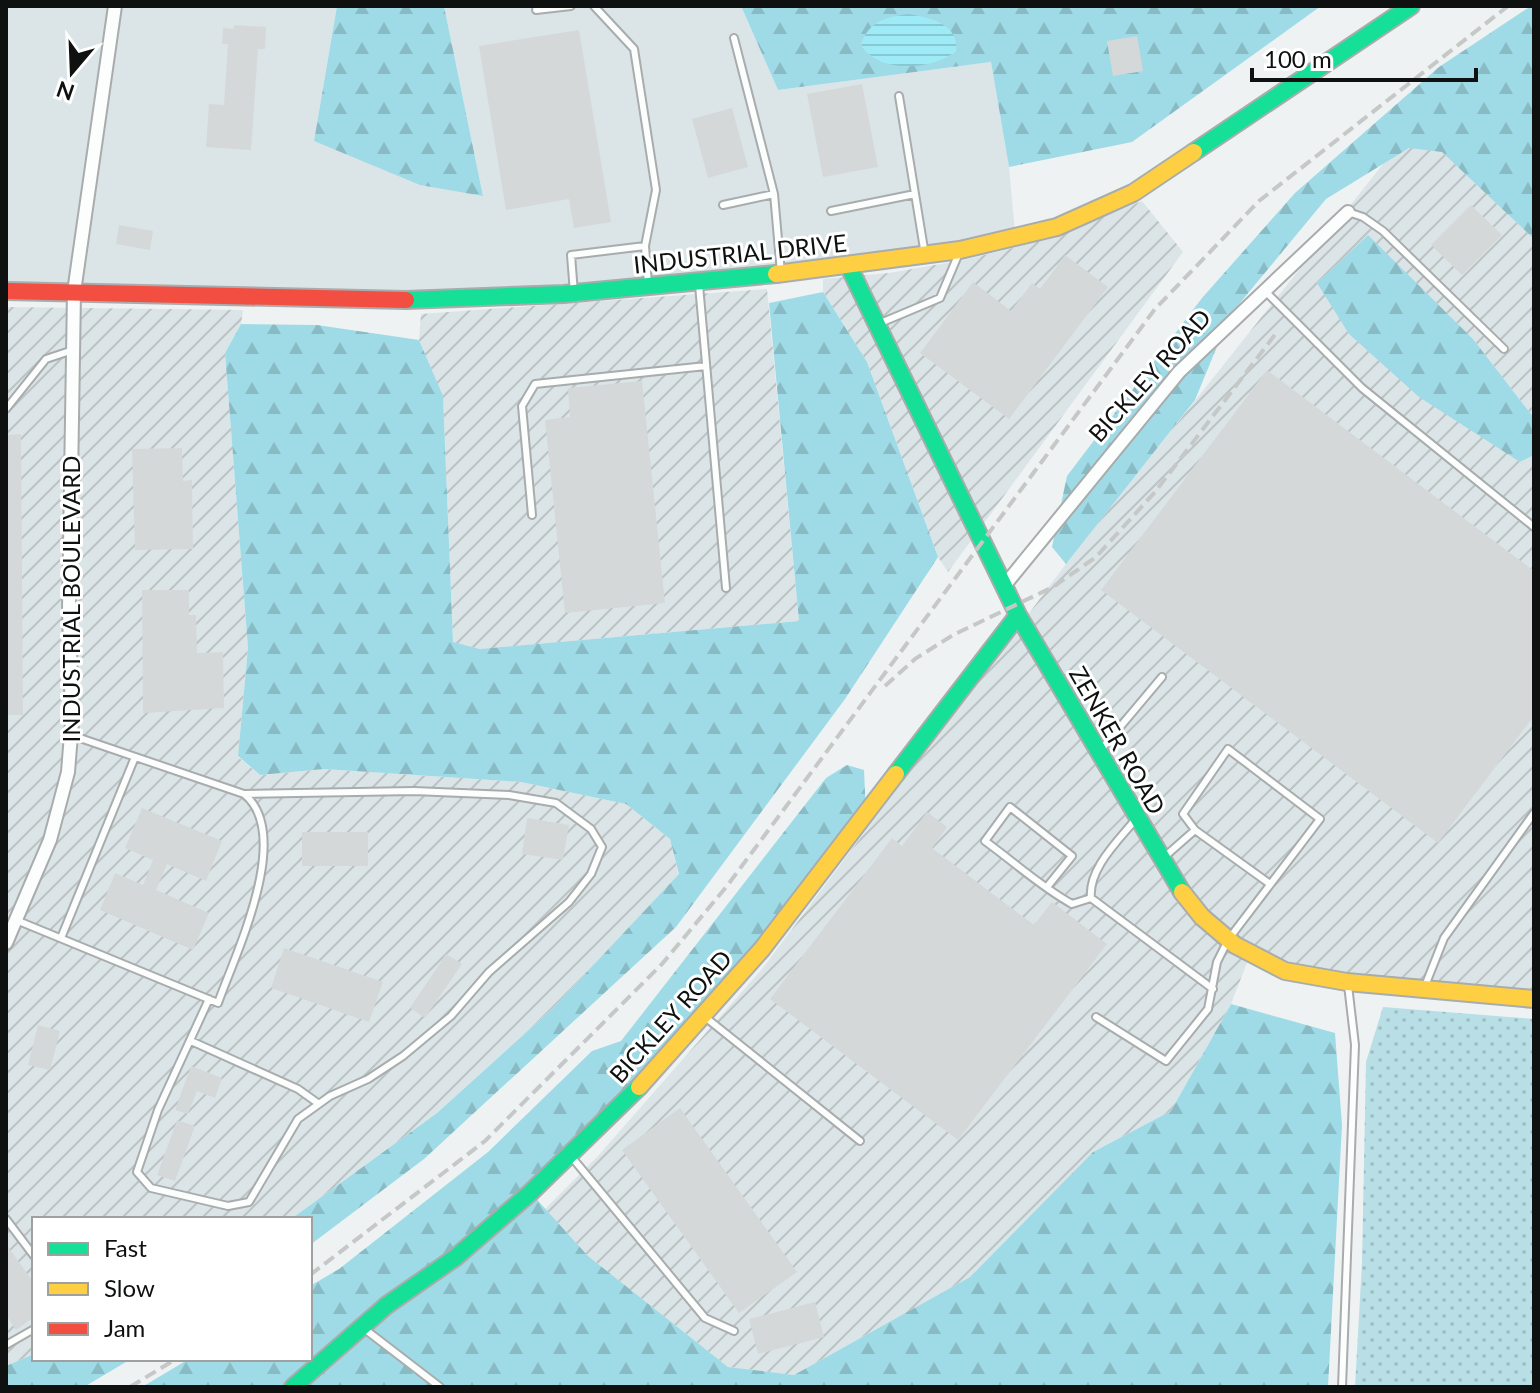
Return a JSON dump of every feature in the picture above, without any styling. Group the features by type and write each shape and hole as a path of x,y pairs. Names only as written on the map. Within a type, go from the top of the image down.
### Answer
{"street":[{"name":"INDUSTRIAL BOULEVARD","path":"6,943 61,806 71,735 74,292 115,6"},
{"name":"INDUSTRIAL DRIVE","path":"6,291 396,300 574,293 849,267 960,250 1057,227 1133,193 1411,6"},
{"name":"BICKLEY ROAD","path":"1004,586 1179,372 1348,212"},
{"name":"ZENKER ROAD","path":"849,267 1018,615 1097,755 1161,860 1202,917 1228,940 1285,971 1347,982 1534,999"},
{"name":"BICKLEY ROAD","path":"293,1387 387,1305 456,1257 570,1155 705,1017 762,949 1018,615"}],"lane":[{"path":"536,10 571,6"},
{"path":"594,6 634,49 656,190 645,246 649,286"},
{"path":"734,38 774,194 781,273"},
{"path":"899,96 925,255"},
{"path":"723,205 774,194"},
{"path":"831,211 915,194"},
{"path":"1348,212 1383,231 1504,349"},
{"path":"574,293 571,255 645,246"},
{"path":"877,325 940,298 960,250"},
{"path":"698,281 726,588"},
{"path":"1264,290 1362,388 1534,527"},
{"path":"6,409 46,359 73,350"},
{"path":"532,515 522,406 535,384 706,366"},
{"path":"1097,755 1162,677"},
{"path":"71,735 244,794 414,791 509,795 556,803 591,829 602,847 591,874 569,902 489,972 451,1016 368,1079 319,1104 298,1119 249,1202 228,1206 151,1188 137,1172 158,1110 209,999"},
{"path":"1096,1017 1166,1061 1208,1009 1217,962 1228,940 1320,819 1228,749 1183,814 1195,830 1270,884"},
{"path":"61,938 135,757"},
{"path":"16,920 218,1003 258,888 263,861 258,813 253,802 244,794"},
{"path":"1047,887 1072,856 1010,807 985,841 1047,887 1072,904 1091,898"},
{"path":"1423,989 1444,938 1534,813"},
{"path":"1136,819 1101,863 1090,887 1091,898 1213,989"},
{"path":"1161,860 1195,830"},
{"path":"1342,1387 1355,1045 1347,982"},
{"path":"705,1017 860,1141"},
{"path":"191,1041 298,1089 319,1104"},
{"path":"570,1155 705,1318 734,1331"},
{"path":"6,1219 32,1253"},
{"path":"362,1327 440,1387"},
{"path":"6,1345 32,1330"}],"shaded area":[{"path":"6,6 337,6 314,141 483,196 444,6 741,6 778,90 991,62 1009,167 1015,233 887,255 607,285 372,295 6,285"},
{"path":"909,14 934,20 948,28 956,42 956,51 933,63 892,65 879,61 861,44 874,25"},
{"path":"1414,125 1534,239 1534,418 1473,339 1368,236 1317,283 1520,462 1534,455 1534,989 1333,974 1279,959 1253,947 1231,1004 1171,1111 1093,1152 970,1277 794,1375 728,1367 588,1256 545,1209 597,1157 762,969 1078,548"},
{"path":"1142,201 1183,252 948,572 938,557 867,362 823,292 823,279 889,273 964,260 1053,238"},
{"path":"767,289 799,621 480,649 453,643 443,397 419,340 421,314"},
{"path":"6,307 243,310 241,324 225,353 248,648 238,757 260,775 324,769 521,782 626,804 670,839 679,875 553,1008 437,1113 294,1217 32,1217 32,1355 6,1366"},
{"path":"1383,1007 1534,1019 1534,1387 1355,1387 1362,1263 1366,1062"}],"green space":[{"path":"337,6 444,6 483,196 420,185 314,141"},
{"path":"741,6 1321,6 1132,142 1009,167 991,62 778,90","holes":["861,44 956,51 933,62 906,66 879,60"]},
{"path":"1534,6 1534,239 1442,152 1409,148 1326,199 1230,315 1195,400 1066,564 1052,547 1067,476 1202,298 1295,193 1439,67"},
{"path":"1368,235 1473,339 1534,418 1534,455 1520,462 1419,397 1349,334 1317,283"},
{"path":"823,292 867,362 938,557 845,699 676,927 424,1159 312,1243 312,1217 294,1217 437,1113 553,1008 679,874 670,839 626,804 521,782 324,769 260,775 238,756 248,648 225,353 241,324 317,325 419,340 443,396 453,642 480,649 799,621 769,303"},
{"path":"847,765 864,770 866,814 762,949 531,1193 588,1256 728,1367 794,1375 970,1277 1093,1152 1171,1111 1231,1004 1335,1033 1342,1125 1328,1387 142,1387 186,1361 312,1361 312,1285 339,1269 488,1152 592,1051 621,1041 826,778"},
{"path":"32,1355 32,1361 128,1361 84,1387 6,1387 6,1366"}],"building":[{"path":"234,25 266,27 265,49 258,49 251,150 206,147 209,104 224,105 228,44 222,44 223,28 234,29"},
{"path":"579,30 611,222 574,228 569,199 506,210 479,46"},
{"path":"1137,36 1143,71 1113,76 1107,41"},
{"path":"862,84 878,167 823,177 807,94"},
{"path":"732,108 748,167 708,178 692,119"},
{"path":"1471,205 1502,235 1462,275 1431,245"},
{"path":"119,225 153,231 150,250 116,244"},
{"path":"1065,255 1108,287 1009,419 920,353 973,282 1011,311 1032,283 1040,289"},
{"path":"1267,370 1534,571 1534,716 1438,843 1101,590"},
{"path":"642,381 665,603 565,613 545,420 570,417 568,388"},
{"path":"21,434 23,715 6,715 6,435"},
{"path":"182,448 183,481 192,480 193,549 135,550 132,449"},
{"path":"142,590 189,590 189,615 196,615 197,653 223,652 224,708 143,713"},
{"path":"142,808 222,841 206,881 167,864 156,890 209,913 193,950 100,910 115,873 143,885 153,860 125,848"},
{"path":"927,812 947,827 932,848 1034,925 1052,902 1107,944 958,1140 770,999 892,838 902,846"},
{"path":"527,818 569,825 563,860 522,854"},
{"path":"302,832 368,832 368,866 302,866"},
{"path":"284,948 383,982 369,1022 271,988"},
{"path":"446,954 462,964 425,1018 410,1008"},
{"path":"38,1025 60,1031 50,1070 28,1065"},
{"path":"191,1066 222,1078 215,1098 197,1091 188,1114 175,1110"},
{"path":"680,1108 797,1272 739,1313 622,1150"},
{"path":"177,1120 195,1126 175,1181 157,1175"},
{"path":"6,1244 32,1280 32,1318 16,1330 6,1315"},
{"path":"815,1302 824,1337 758,1354 749,1319"}],"railway":[{"path":"312,1273 485,1141 662,964 727,886 1155,309 1259,201 1508,6"},
{"path":"885,686 915,659 953,635 1053,587 1096,557 1155,492 1277,332"},
{"path":"130,1387 173,1361"}],"traffic: fast":[{"path":"1194,152 1411,6"},
{"path":"849,267 1018,615 1182,892"},
{"path":"406,300 564,294 776,274"},
{"path":"896,774 1018,615"},
{"path":"293,1387 387,1305 456,1257 530,1193 639,1087"}],"traffic: slow":[{"path":"776,274 960,250 1057,227 1133,193 1194,152"},
{"path":"639,1087 762,949 896,774"},
{"path":"1182,892 1202,917 1235,945 1285,971 1347,982 1534,999"}],"traffic: jam":[{"path":"6,291 406,300"}]}
